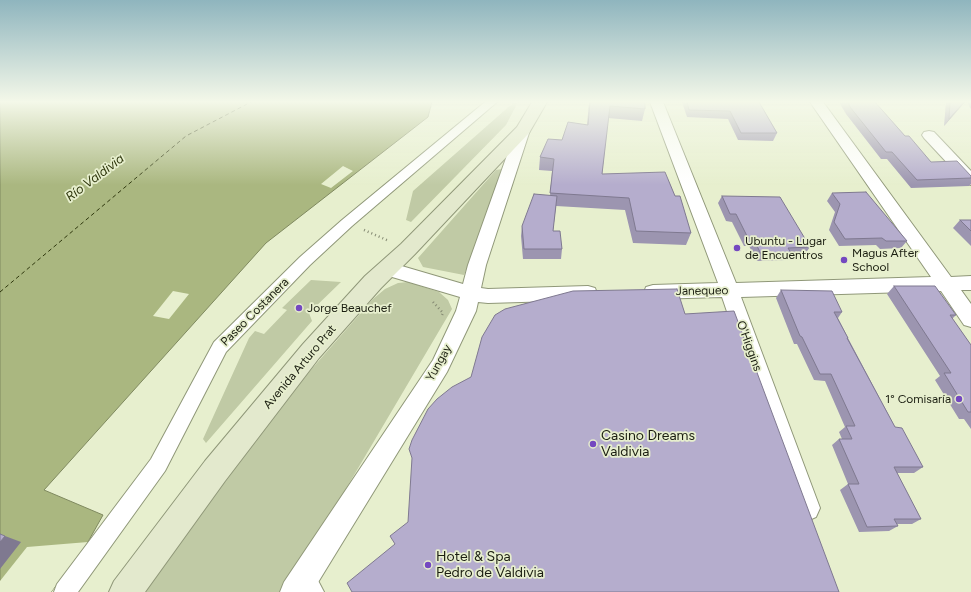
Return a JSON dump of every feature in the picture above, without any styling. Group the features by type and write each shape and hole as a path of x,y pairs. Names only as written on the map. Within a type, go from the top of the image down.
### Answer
{"main road":[{"name":"Avenida Arturo Prat","path":"125,592 215,471 311,352 373,282 408,249 523,130"}],"street":[{"name":"Paseo Costanera","path":"65,592 158,465 220,347 305,261 347,223 459,130"},
{"name":"Yungay","path":"306,588 440,366 466,311 477,265 523,130"},
{"name":"O'Higgins","path":"667,130 729,290 813,524"},
{"path":"836,130 971,319"},
{"path":"929,135 971,180"},
{"path":"388,269 470,293 488,296 604,293"},
{"name":"Janequeo","path":"636,292 971,283"}],"path":[{"path":"347,223 408,249"}],"shaded area":[{"path":"483,130 501,130 411,222 406,220 413,191"},
{"path":"502,169 505,173 464,275 423,267 418,258 496,170"},
{"path":"311,280 341,282 309,313 312,321 206,443 203,439 249,338 255,331 264,334 287,310 282,308"},
{"path":"408,282 439,292 448,300 452,309 285,592 143,592 288,396 373,299 385,289 398,283"}],"water":[{"name":"Río Valdivia","path":"0,130 412,130 266,243 44,490 103,515 84,549 51,592 0,592"}],"pier":[{"path":"343,166 353,171 331,188 321,184"},
{"path":"173,291 189,294 169,319 153,316"},
{"path":"88,542 51,592 0,592 0,581 27,547"}],"building":[{"path":"565,130 607,130 602,174 665,172 675,196 680,196 691,233 636,231 629,198 550,193 554,159 540,157 548,139 562,140"},
{"path":"739,130 775,130 777,133 741,133"},
{"path":"868,130 899,130 905,136 909,136 931,162 957,161 971,176 971,178 917,180 892,152 886,152"},
{"path":"866,192 907,241 886,241 882,238 845,239 834,222 840,204 832,193"},
{"path":"534,194 557,196 553,231 560,231 562,249 524,249 522,226"},
{"path":"722,196 780,197 810,247 788,248 791,253 761,254 753,238 748,238 736,214 730,214"},
{"path":"960,220 971,220 971,231"},
{"path":"894,286 935,286 956,315 950,315 971,345 971,412 968,412 944,373 951,373"},
{"name":"Casino Dreams Valdivia","path":"677,289 685,314 734,311 839,592 352,592 347,583 395,544 390,536 408,522 412,458 409,449 412,440 428,409 437,399 452,387 471,377 482,337 495,315 505,309 573,291"},
{"path":"781,290 832,291 842,312 834,312 847,338 895,427 902,428 923,467 894,467 921,519 894,519 898,526 867,527 848,484 859,484 839,439 852,439 846,426 855,426 831,374 820,374 802,337 800,336"},
{"path":"0,534 5,536 0,542"}],"ferry route":[{"path":"0,292 186,136 198,130"}],"place":[{"name":"Ubuntu - Lugar de Encuentros","path":"737,248"},
{"name":"Magus After School","path":"844,260"},
{"name":"Jorge Beauchef","path":"299,308"},
{"name":"1° Comisaría","path":"959,399"},
{"name":"Casino Dreams Valdivia","path":"593,444"},
{"name":"Hotel & Spa Pedro de Valdivia","path":"428,565"}]}
